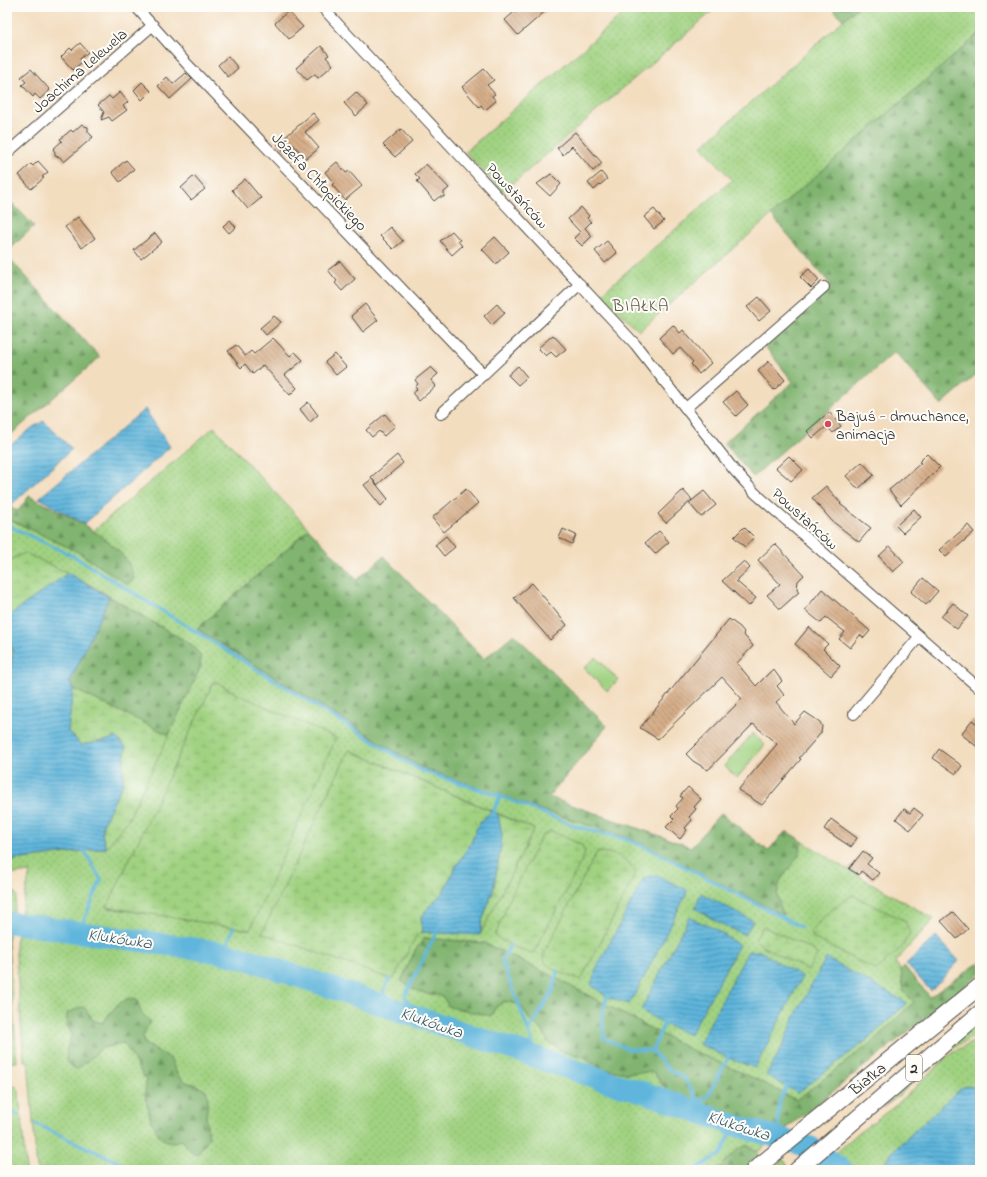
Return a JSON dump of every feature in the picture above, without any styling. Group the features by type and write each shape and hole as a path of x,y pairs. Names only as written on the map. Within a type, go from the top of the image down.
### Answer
{"highway":[{"name":"Białka","path":"754,1170 980,986"},
{"name":"Białka","path":"797,1170 849,1123 980,1013"}],"street":[{"name":"Józefa Chłopickiego","path":"136,7 187,64 484,375"},
{"name":"Powstańców","path":"322,7 635,344 734,470 755,493 919,637 979,686"},
{"name":"Joachima Lelewela","path":"7,154 153,26"},
{"path":"441,414 580,284"},
{"path":"686,408 824,287"},
{"path":"854,714 919,637"}],"green space":[{"path":"631,7 717,7 503,192 465,152"},
{"path":"831,7 858,7 843,20"},
{"path":"858,7 980,7 980,33 639,331 601,294 732,180 702,146"},
{"path":"980,33 980,371 941,405 895,352 753,477 724,443 793,382 764,345 831,285 771,215"},
{"path":"7,198 34,226 7,252"},
{"path":"7,256 100,357 7,438"},
{"path":"214,427 309,529 197,629 420,767 538,809 639,829 691,847 721,813 768,851 786,831 847,869 934,919 895,962 901,970 902,983 914,1002 871,1043 796,1100 758,1080 689,1049 552,976 484,943 424,938 415,951 401,981 425,993 436,994 491,1016 495,1008 504,1001 521,1005 529,1019 543,1031 549,1042 564,1052 585,1057 591,1063 627,1073 653,1071 661,1084 717,1115 782,1132 758,1152 751,1147 737,1150 717,1170 37,1170 28,1061 24,1061 15,943 30,872 7,875 7,861 106,848 128,820 200,668 201,657 192,645 92,586 25,553 7,568 7,518 78,552 127,584 134,579 117,551 93,531","holes":["214,681 239,695 167,916 108,908","349,750 534,829 480,934 420,932 415,938","118,1004 138,1006 141,1012 150,1021 143,1036 144,1044 156,1049 175,1069 178,1076 186,1082 197,1085 208,1096 206,1119 209,1137 203,1146 187,1147 184,1142 180,1140 172,1142 151,1121 145,1094 146,1079 123,1043 102,1048 91,1058 67,1047 72,1034 90,1014 92,1020 102,1023"]},
{"path":"29,496 74,519 106,540 120,552 129,565 134,579 127,584 78,552 7,518 7,505 18,511"},
{"path":"309,529 357,580 384,556 484,659 514,634 607,726 549,797 691,847 721,813 768,851 786,831 802,841 799,855 780,881 777,895 783,915 632,839 538,809 420,767 197,629"},
{"path":"25,553 68,573 8,617 7,620 7,568 13,558"},
{"path":"109,597 192,645 201,657 200,668 169,735 73,689 70,682"},
{"path":"7,639 13,651 10,672 7,672"},
{"path":"596,657 618,680 607,691 584,668"},
{"path":"214,681 239,695 336,738 250,930 107,907"},
{"path":"73,689 169,735 128,820 106,848 102,834 103,824 123,783 123,764 126,748 116,737 109,740 81,745 68,731"},
{"path":"753,733 765,745 737,778 724,766"},
{"path":"349,750 491,811 478,825 471,843 455,868 443,892 426,910 421,919 423,932 420,932 415,938 393,980 262,933"},
{"path":"498,814 534,829 480,935 482,921 493,891 501,846 502,834"},
{"path":"551,831 582,845 585,854 534,953 513,947 495,936 511,895 542,836"},
{"path":"597,852 610,853 620,856 636,873 581,980 557,971 545,963 543,955"},
{"path":"7,888 14,891 17,896 8,942 17,1062 7,1063"},
{"path":"852,895 905,921 910,933 902,947 876,970 813,938 811,932 825,915"},
{"path":"7,913 15,914 12,929 7,930"},
{"path":"20,915 33,915 55,919 65,927 68,933 57,938 50,938 18,928"},
{"path":"763,926 813,950 817,955 808,970 762,946 755,939"},
{"path":"424,938 484,943 552,976 689,1049 758,1080 796,1100 871,1043 914,1002 904,992 901,970 904,966 930,997 980,962 980,974 782,1132 717,1115 672,1095 653,1072 627,1073 602,1069 585,1057 564,1052 548,1042 543,1031 529,1019 521,1005 504,1001 495,1008 491,1016 449,1007 443,997 424,993 415,989 401,981 415,951"},
{"path":"129,998 137,1000 141,1012 150,1021 143,1036 144,1044 170,1058 178,1076 186,1082 206,1090 208,1096 206,1119 209,1137 198,1154 193,1154 182,1140 172,1142 161,1138 151,1121 145,1094 146,1079 123,1043 102,1048 79,1068 75,1069 66,1061 67,1047 72,1034 67,1026 67,1013 81,1007 85,1008 92,1020 102,1023 118,1004"},
{"path":"980,1020 980,1034 948,1050 895,1099 883,1107"},
{"path":"980,1039 980,1170 818,1170 858,1133 895,1106 954,1051"},
{"path":"7,1075 8,1085 17,1087 19,1092 26,1170 7,1170"},
{"path":"747,1145 760,1155 741,1170 717,1170 737,1150"},
{"path":"784,1160 790,1170 771,1170"}],"water":[{"path":"145,409 170,447 84,524 39,498"},
{"path":"44,421 72,449 12,504 7,502 7,448 33,427"},
{"path":"68,573 109,597 70,682 73,689 68,731 81,745 109,740 116,737 126,748 123,764 123,783 103,824 102,834 106,848 7,861 7,672 10,671 13,651 7,639 7,617"},
{"path":"491,811 498,814 502,834 501,846 493,891 482,921 480,935 423,932 421,919 426,910 443,892 455,868 471,843 478,825"},
{"path":"656,875 687,890 686,895 629,1004 607,997 591,985 597,967 644,878"},
{"path":"701,893 753,921 745,935 719,923 695,908"},
{"path":"689,917 715,929 739,945 690,1035 664,1024 641,1010"},
{"path":"936,936 959,961 931,991 906,964"},
{"path":"748,951 760,951 802,977 755,1068 728,1058 699,1044"},
{"path":"826,958 907,1003 867,1040 797,1093 766,1075 781,1049 795,1016"},
{"path":"969,1086 980,1089 980,1170 879,1170 894,1150 952,1096 963,1087"}],"building":[{"path":"520,7 550,7 518,35 505,20"},
{"path":"288,11 303,27 289,39 275,23"},
{"path":"80,43 88,52 80,59 83,61 73,70 61,57 70,48 72,50"},
{"path":"321,46 329,55 326,57 333,65 318,78 315,74 307,80 296,68"},
{"path":"228,56 238,68 228,77 218,65"},
{"path":"31,69 50,90 40,99 35,94 33,97 22,85 26,82 21,77"},
{"path":"484,69 494,80 487,85 495,94 492,96 496,101 485,110 481,105 479,107 462,87"},
{"path":"186,73 192,79 170,99 158,86 167,77 173,84"},
{"path":"142,82 151,91 142,100 134,90"},
{"path":"120,92 128,102 123,106 127,110 112,121 109,117 101,120 104,112 98,105 109,96 112,99"},
{"path":"356,92 368,105 356,116 344,103"},
{"path":"313,113 319,120 305,132 319,148 306,159 293,144 285,152 277,144"},
{"path":"82,124 88,127 88,132 93,137 64,162 60,157 55,156 53,149 62,141 60,139 71,130 73,132"},
{"path":"401,129 412,142 395,157 383,145"},
{"path":"575,132 602,163 593,171 572,146 563,155 557,148"},
{"path":"126,160 134,169 120,182 112,172"},
{"path":"38,161 48,172 42,177 44,178 31,189 19,175 31,164 33,166"},
{"path":"337,162 346,173 349,171 362,186 345,200 332,185 334,183 325,172"},
{"path":"426,164 449,188 444,192 444,197 439,197 434,201 417,181 420,179 415,174"},
{"path":"601,172 607,179 594,190 588,183"},
{"path":"551,174 561,184 550,196 537,184"},
{"path":"194,176 205,189 191,200 181,188"},
{"path":"245,179 261,198 248,209 232,190"},
{"path":"581,207 589,216 587,218 591,222 585,228 592,236 582,246 574,238 580,232 568,219"},
{"path":"654,209 664,221 654,229 644,217"},
{"path":"78,217 95,238 82,248 65,227"},
{"path":"230,220 236,227 229,233 223,226"},
{"path":"390,227 403,241 393,249 380,236"},
{"path":"452,231 460,240 458,241 462,246 452,255 440,241"},
{"path":"155,233 162,242 141,259 134,250"},
{"path":"495,237 509,252 496,264 482,249"},
{"path":"607,241 617,253 605,263 595,251"},
{"path":"340,261 355,279 342,291 335,283 337,281 328,270"},
{"path":"809,269 819,280 811,288 800,277"},
{"path":"759,297 771,311 759,321 747,307"},
{"path":"365,304 378,320 363,332 351,316"},
{"path":"497,304 505,313 492,325 484,316"},
{"path":"274,316 281,322 266,335 260,328"},
{"path":"673,325 680,333 683,330 711,363 699,374 691,364 693,362 680,348 673,354 659,338"},
{"path":"553,335 566,349 556,357 551,352 546,356 538,348"},
{"path":"273,338 290,356 295,352 303,360 285,375 297,388 290,395 263,365 253,374 245,364 241,368 228,351 236,345 245,356 251,351 254,354"},
{"path":"335,354 346,367 336,375 325,362"},
{"path":"769,361 785,380 774,390 758,371"},
{"path":"518,366 527,377 518,385 508,375"},
{"path":"431,367 438,374 431,380 436,386 419,401 413,394 417,389 415,387 418,384 415,380"},
{"path":"736,391 748,405 736,416 723,402"},
{"path":"308,402 318,415 310,422 300,409"},
{"path":"829,412 841,426 833,433 827,426 813,438 807,431"},
{"path":"385,414 395,426 384,436 379,431 372,437 366,430"},
{"path":"927,454 940,467 901,505 889,490 921,463 919,462"},
{"path":"397,455 403,463 377,485 371,477"},
{"path":"789,456 803,470 791,481 776,468"},
{"path":"862,462 874,475 858,489 846,476"},
{"path":"372,479 388,499 381,506 364,485"},
{"path":"826,486 841,503 840,504 871,528 859,542 832,521 812,498"},
{"path":"466,489 478,503 444,532 432,518"},
{"path":"683,490 692,500 666,523 658,514"},
{"path":"704,491 716,505 701,517 689,503"},
{"path":"914,509 921,517 903,533 896,526"},
{"path":"968,525 974,532 946,557 939,550"},
{"path":"744,527 754,537 745,547 734,537"},
{"path":"563,529 576,535 572,544 559,538"},
{"path":"659,531 669,542 655,554 645,543"},
{"path":"446,536 455,547 444,556 435,545"},
{"path":"775,544 804,575 798,581 797,589 799,592 780,609 767,595 780,584 758,560"},
{"path":"890,546 904,562 893,572 879,556"},
{"path":"744,561 750,568 736,581 756,598 749,606 722,581"},
{"path":"923,578 938,591 926,605 911,592"},
{"path":"532,583 567,625 550,640 514,598"},
{"path":"822,589 870,631 864,638 860,635 850,648 839,639 845,632 826,617 821,623 805,610"},
{"path":"953,603 968,616 957,629 941,617"},
{"path":"729,619 740,627 744,632 743,634 753,646 737,663 756,686 773,669 782,681 777,686 784,695 776,702 794,724 805,712 820,722 822,726 821,733 762,805 738,790 777,744 753,724 708,770 693,761 686,754 742,699 722,677 658,739 640,728"},
{"path":"809,627 828,644 823,649 840,666 831,676 795,644"},
{"path":"972,720 980,726 980,749 961,734"},
{"path":"939,749 962,766 956,774 933,758"},
{"path":"688,787 701,799 694,807 696,809 689,817 692,820 685,828 687,830 680,839 666,827 674,819 671,816 678,809 676,806 683,798 680,796"},
{"path":"914,808 923,815 910,830 896,819 904,809 910,813"},
{"path":"831,819 857,838 851,847 824,829"},
{"path":"863,851 872,858 867,864 879,873 873,880 861,871 859,875 849,869"},
{"path":"953,912 968,929 957,939 941,921"}],"waterway":[{"path":"7,525 75,557 420,770 500,796 575,826 628,840 656,852 801,927"},
{"path":"492,815 500,796"},
{"path":"79,932 101,880 84,850"},
{"name":"Klukówka","path":"7,922 218,952 250,960 609,1082 646,1093 734,1125 810,1147 842,1170"},
{"path":"223,954 234,927"},
{"path":"415,1016 405,996 438,929"},
{"path":"510,945 502,961 537,1058"},
{"path":"529,1031 553,990 557,971"},
{"path":"382,1005 384,992 389,979"},
{"path":"607,997 602,1015 604,1038 628,1049 652,1051 668,1069 683,1077 699,1102 698,1112"},
{"path":"652,1051 664,1024"},
{"path":"699,1102 708,1096 728,1058"},
{"path":"778,1137 779,1103 787,1086"},
{"path":"7,1110 18,1115"},
{"path":"36,1124 135,1170"},
{"path":"694,1170 721,1154 734,1125"}],"place":[{"name":"Bajuś - dmuchance, animacja","path":"828,424"}],"district":[{"name":"BIAŁKA","path":"641,305"}]}
